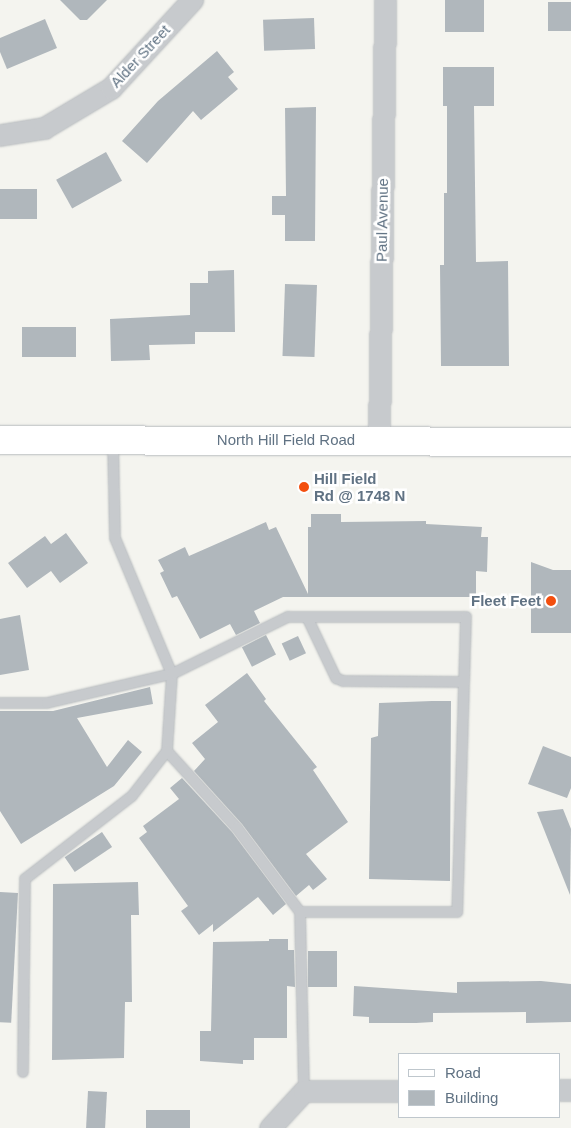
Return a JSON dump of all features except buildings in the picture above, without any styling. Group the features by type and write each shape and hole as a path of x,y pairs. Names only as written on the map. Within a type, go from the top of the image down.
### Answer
{"main road":[{"name":"North Hill Field Road","path":"0,440 571,442"}],"street":[{"name":"Alder Street","path":"0,135 44,128 111,88 192,0"},
{"name":"Paul Avenue","path":"379,440 385,0"},
{"path":"270,1128 304,1091 398,1091"}],"lane":[{"path":"23,1072 25,879 132,796 167,751 172,674 115,538 113,440"},
{"path":"0,703 47,702 172,674 288,617 466,617 457,912 300,912"},
{"path":"307,617 336,678 343,681 464,682"},
{"path":"167,751 237,828 300,912 304,1091"}],"place":[{"name":"Hill Field Rd @ 1748 N","path":"304,487"},
{"name":"Fleet Feet","path":"551,601"}]}
